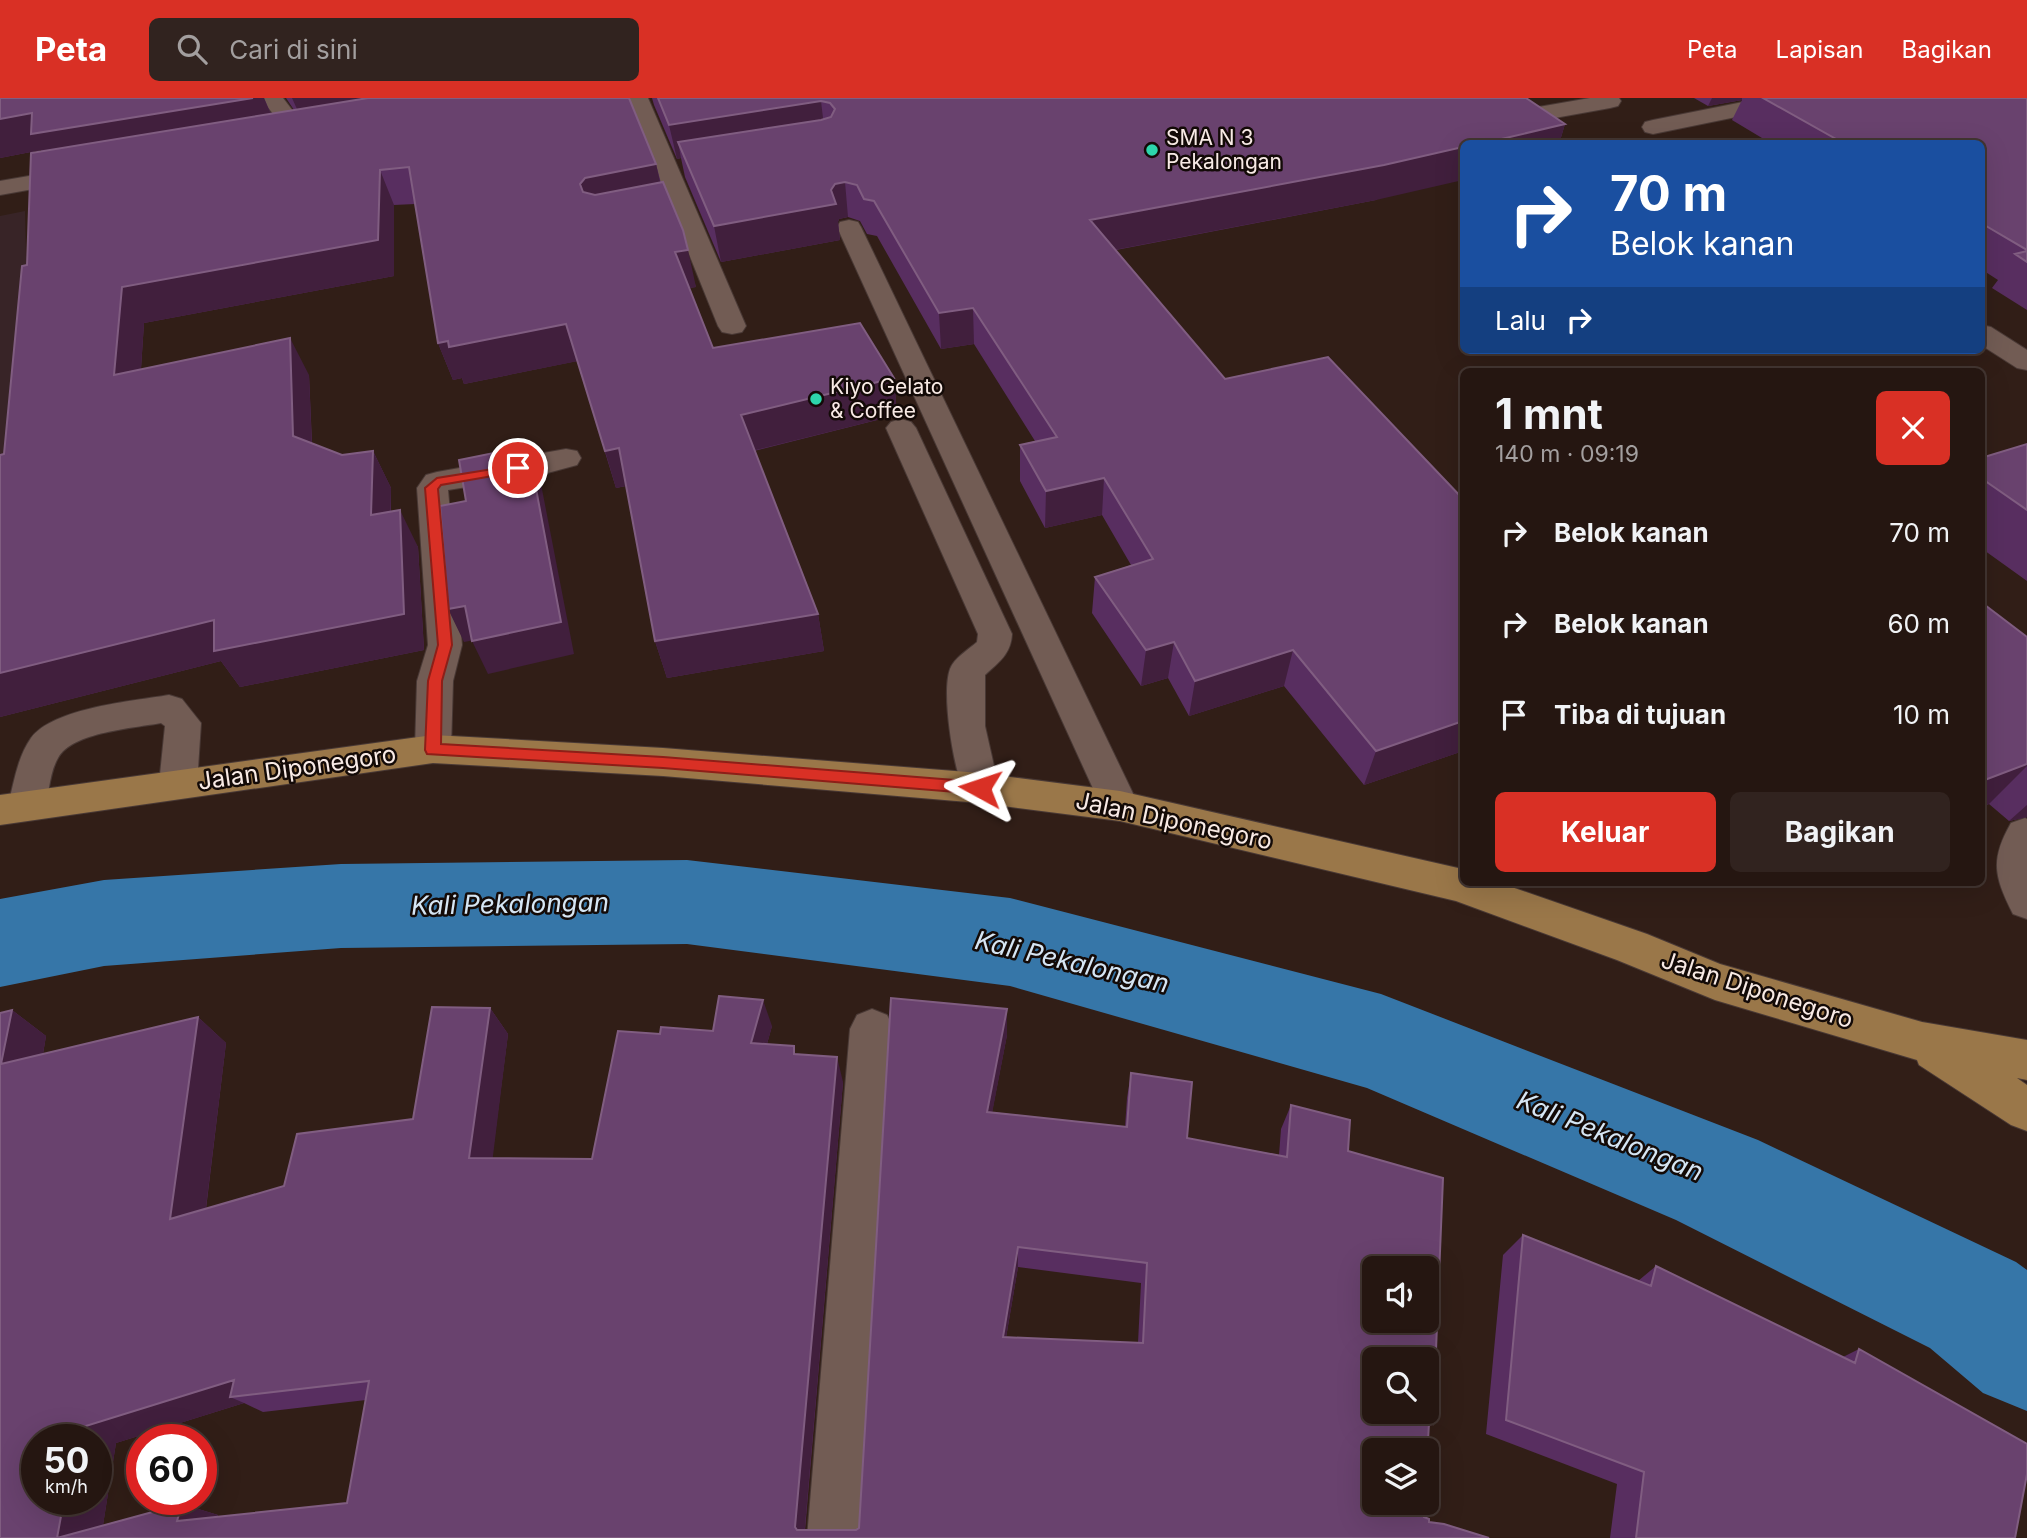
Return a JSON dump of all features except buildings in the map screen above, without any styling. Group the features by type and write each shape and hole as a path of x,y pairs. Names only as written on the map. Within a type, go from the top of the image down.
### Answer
{"main road":[{"name":"Jalan Diponegoro","path":"13,808 433,750 663,762 980,788 1120,806 1458,886 1632,947 1715,981 1922,1042 2027,1060"},
{"path":"1922,1042 2027,1110"}],"street":[{"path":"271,98 285,115 295,138"},
{"path":"637,98 732,326"},
{"path":"1457,98 1490,116 1515,118 1608,99 1672,140"},
{"path":"1653,127 1795,98"},
{"path":"268,142 321,133"},
{"path":"669,170 695,166"},
{"path":"0,188 107,170"},
{"path":"656,211 682,206"},
{"path":"849,227 1120,806"},
{"path":"1985,336 2027,362"},
{"path":"901,428 995,634 994,647 967,671 967,726 980,788"},
{"path":"433,750 435,681 445,645 432,488 437,482 444,480 540,465 566,458"},
{"path":"13,808 44,748 56,736 72,729 169,708 183,723 178,784"},
{"path":"2025,834 2014,850 2014,868 2027,902"},
{"path":"835,1538 872,1029"}],"shaded area":[{"path":"25,211 31,485 0,493 0,216"}],"waterway":[{"name":"Kali Pekalongan","path":"0,943 104,923 341,906 687,902 1010,942 1381,1043 1717,1180 1973,1305 2027,1349"}],"place":[{"name":"SMA N 3 Pekalongan","path":"1152,150"},
{"name":"Kiyo Gelato & Coffee","path":"816,399"}],"route":[{"path":"518,468 437,482 432,488 445,645 435,681 433,750 663,762 980,788"}]}
